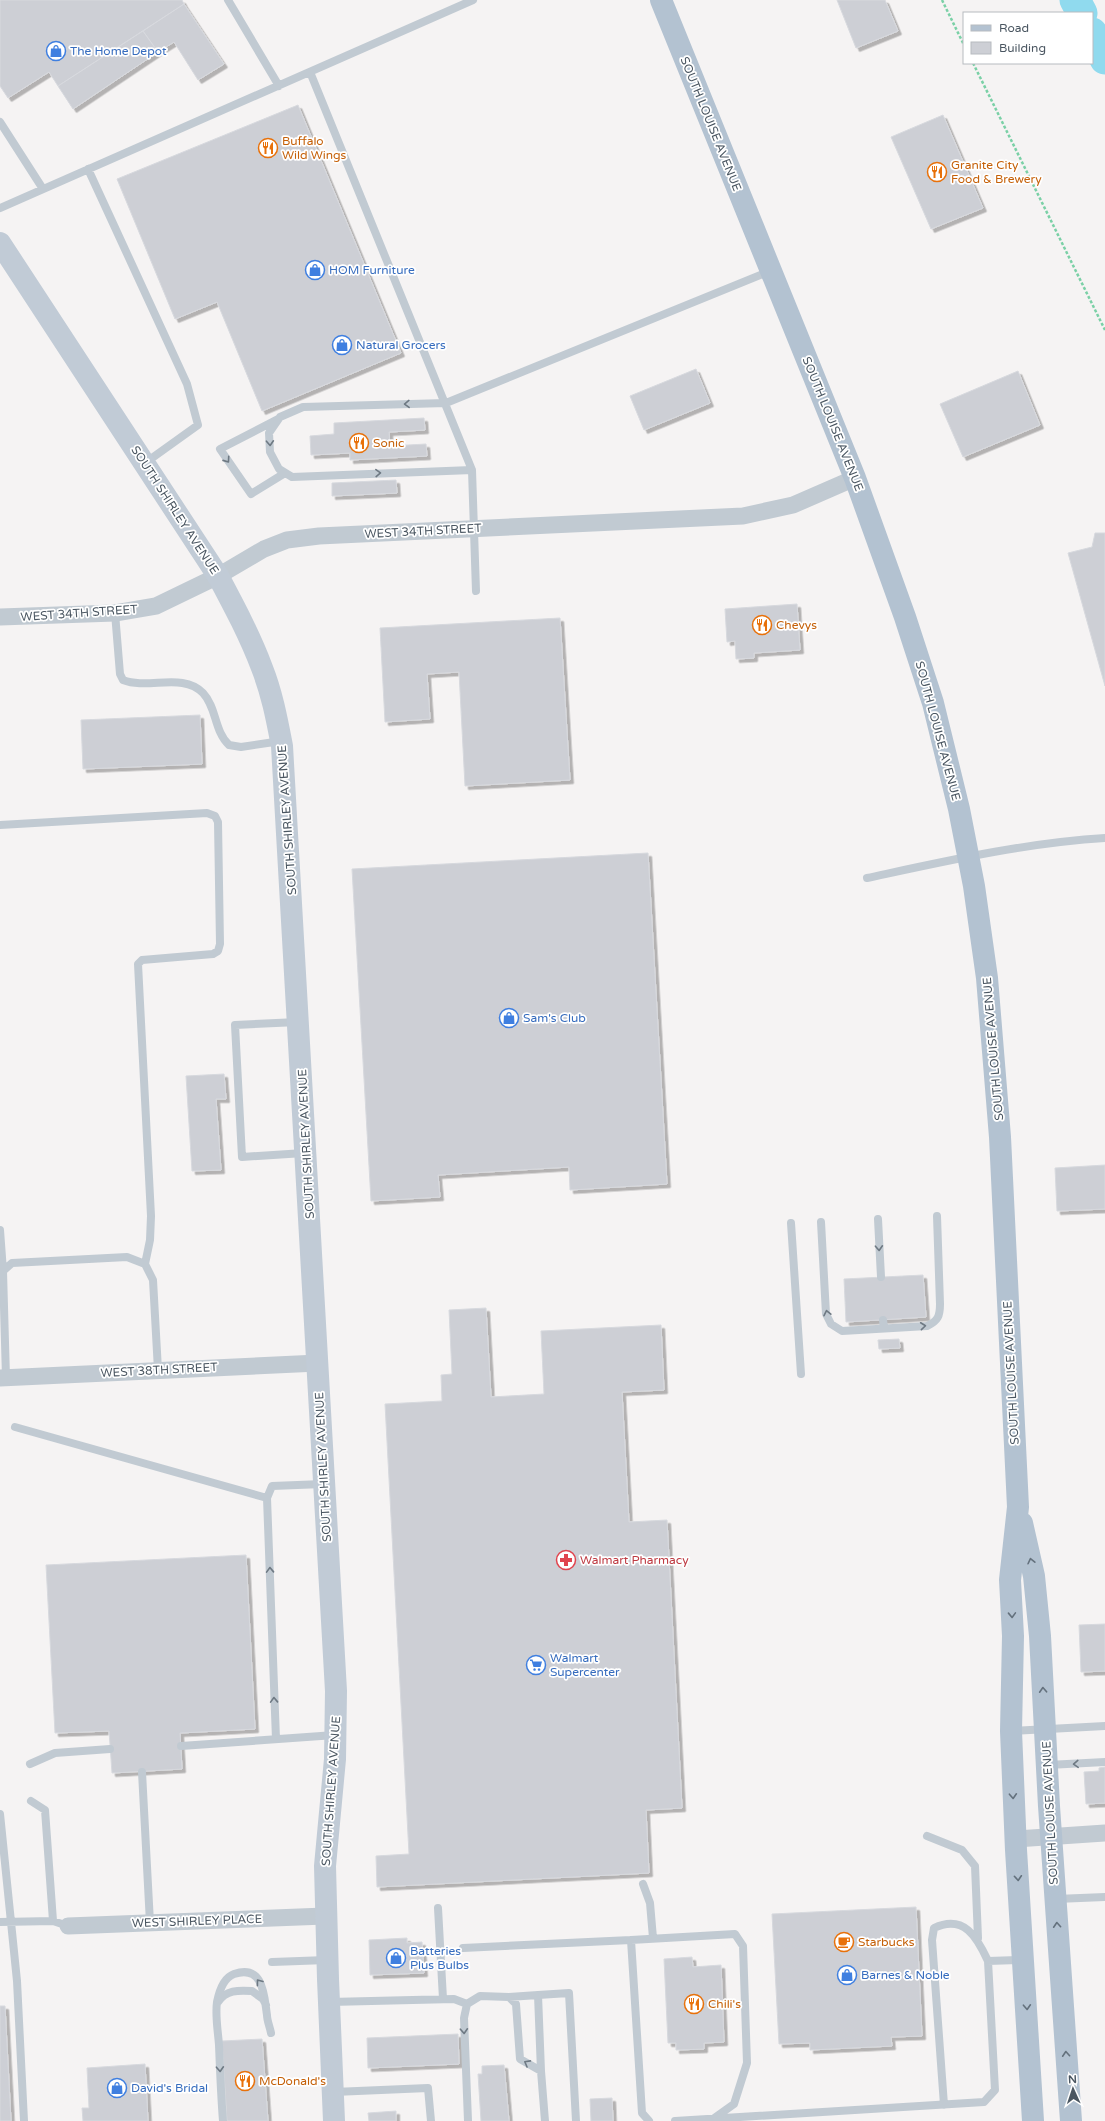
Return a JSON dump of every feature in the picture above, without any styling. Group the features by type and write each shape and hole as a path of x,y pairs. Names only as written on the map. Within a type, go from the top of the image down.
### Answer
{"main road":[{"name":"SOUTH LOUISE AVENUE","path":"661,0 855,478 906,617 933,703 959,809 968,856 987,978 993,1039 1000,1153 1018,1507 1010,1580 1013,1636 1011,1731 1015,1839 1024,1960 1033,2121"},
{"name":"SOUTH LOUISE AVENUE","path":"1018,1507 1034,1576 1046,1729 1051,1837 1071,2121"}],"street":[{"name":"SOUTH SHIRLEY AVENUE","path":"0,243 218,576 241,620 262,669 275,709 281,741 286,787 336,1691 336,1735 325,1866 327,1960 334,2121"},
{"name":"WEST 34TH STREET","path":"0,617 115,613 156,606 218,576 264,549 287,540 319,536 742,516 793,505 855,478"},
{"name":"WEST 38TH STREET","path":"3,1378 318,1363"},
{"path":"1015,1839 1105,1833"},
{"name":"WEST SHIRLEY PLACE","path":"60,1924 150,1923 326,1916"}],"lane":[{"path":"228,0 279,86"},
{"path":"0,208 279,86 463,2 473,0"},
{"path":"310,72 472,470 476,590"},
{"path":"0,122 44,189"},
{"path":"88,169 187,384 198,425 144,464"},
{"path":"285,473 251,494 220,449 280,417 303,407 446,403 771,270"},
{"path":"280,417 269,433 270,452 279,469 292,477 472,470"},
{"path":"115,613 120,674 123,680 140,684 184,683 194,686 208,700 220,733 229,745 241,747 281,741"},
{"path":"0,825 207,813 215,816 218,822 220,944 218,951 213,954 142,960 138,964 151,1216 150,1240 145,1264 153,1280 158,1370"},
{"path":"867,878 968,856 1058,841 1105,838"},
{"path":"299,1022 235,1025 236,1048 242,1157 306,1153"},
{"path":"821,1222 826,1314 831,1324 842,1331 884,1324 927,1326 935,1322 940,1316 937,1216"},
{"path":"878,1219 881,1277"},
{"path":"791,1223 801,1374"},
{"path":"0,1230 3,1378"},
{"path":"2,1271 12,1263 126,1257 145,1264"},
{"path":"15,1427 267,1498"},
{"path":"276,1739 267,1498 272,1486 324,1484"},
{"path":"1011,1731 1105,1726"},
{"path":"180,1746 336,1735"},
{"path":"30,1764 55,1754 110,1749"},
{"path":"1047,1765 1105,1762"},
{"path":"142,1772 150,1923"},
{"path":"0,1922 60,1924 45,1810 31,1801"},
{"path":"0,1814 17,1981 24,2121"},
{"path":"675,2121 713,2120 984,2102 995,2090 988,1961 978,1938 975,1866 962,1850 927,1836"},
{"path":"643,1884 650,1903 653,1938"},
{"path":"1056,1899 1105,1897"},
{"path":"438,1908 443,1999"},
{"path":"944,2105 932,1940 934,1928 945,1923 961,1924 978,1938"},
{"path":"463,1948 734,1934 743,1946 747,2063 734,2104 713,2120"},
{"path":"631,1940 642,2113 649,2121"},
{"path":"272,1962 327,1960"},
{"path":"988,1961 1024,1960"},
{"path":"223,2121 217,2003 223,1983 232,1975 241,1972 258,1978 264,1990 271,2033"},
{"path":"217,2003 222,1996 228,1992 252,1991 263,1999 266,2006"},
{"path":"468,2121 464,2018 467,2004 480,1996 509,1997 569,1993 576,2121"},
{"path":"538,1995 541,2071 545,2121"},
{"path":"509,1997 516,2004 520,2059 541,2071"},
{"path":"329,2002 454,1999 467,2004"},
{"path":"333,2092 428,2088 431,2121"}],"path":[{"path":"942,0 963,43"},
{"path":"973,64 1105,330"}],"building":[{"name":"The Home Depot","path":"0,0 182,0 184,4 58,86 49,72 8,98 0,86"},
{"path":"837,0 885,0 898,31 856,48"},
{"path":"184,4 224,64 198,80 174,42 158,52 143,31"},
{"path":"143,31 158,52 73,109 58,86"},
{"path":"298,105 401,353 262,411 217,302 175,319 117,179"},
{"name":"Granite City Food & Brewery","path":"943,115 983,208 931,229 891,137"},
{"path":"696,369 710,403 644,430 630,396"},
{"path":"1018,371 1040,425 963,457 940,404"},
{"path":"424,418 425,430 389,432 390,446 426,444 427,456 350,460 350,453 311,455 310,436 334,434 334,423"},
{"path":"396,480 397,493 332,496 332,483"},
{"path":"1095,533 1105,533 1105,686 1068,553 1092,547"},
{"name":"Chevys","path":"797,604 800,650 754,653 754,658 736,659 735,641 727,642 725,609"},
{"path":"560,618 570,780 465,786 459,672 427,674 430,719 385,722 380,628"},
{"path":"200,715 202,764 83,769 81,720"},
{"name":"Sam's Club","path":"648,853 667,1184 570,1190 569,1167 438,1175 440,1197 371,1201 352,869"},
{"path":"224,1074 226,1099 216,1099 221,1170 192,1171 186,1076"},
{"path":"1105,1165 1105,1209 1057,1211 1055,1168"},
{"path":"923,1275 926,1317 846,1322 844,1279"},
{"name":"Walmart Supercenter","path":"486,1308 491,1397 544,1394 541,1331 661,1325 664,1390 622,1392 629,1522 667,1520 682,1808 646,1810 649,1873 377,1887 376,1856 409,1854 385,1404 442,1401 441,1375 452,1374 449,1310"},
{"path":"899,1339 900,1348 879,1349 878,1340"},
{"path":"246,1555 255,1729 180,1733 182,1769 112,1773 109,1731 55,1733 46,1565"},
{"path":"1105,1624 1105,1671 1081,1672 1079,1625"},
{"path":"1105,1767 1105,1803 1086,1804 1084,1772 1099,1771 1099,1768"},
{"name":"Barnes & Noble","path":"916,1907 922,2036 891,2037 892,2046 810,2050 810,2043 779,2044 772,1914"},
{"name":"Batteries Plus Bulbs","path":"407,1938 407,1943 422,1942 424,1973 370,1975 369,1940"},
{"name":"Chili's","path":"692,1957 693,1967 721,1965 724,2042 704,2043 704,2049 676,2050 676,2043 668,2043 664,1959"},
{"path":"0,2006 5,2006 11,2121 0,2121"},
{"path":"458,2034 459,2064 368,2068 367,2038"},
{"name":"McDonald's","path":"262,2039 268,2121 227,2121 222,2041"},
{"name":"David's Bridal","path":"145,2064 148,2121 83,2121 82,2108 89,2108 87,2068"},
{"path":"504,2065 509,2121 481,2121 478,2074 482,2074 482,2066"},
{"path":"612,2098 613,2121 591,2121 590,2099"},
{"path":"396,2111 396,2121 369,2121 368,2113"}],"waterway":[{"path":"1075,0 1081,12"},
{"path":"1093,35 1105,59"}],"place":[{"name":"The Home Depot","path":"56,51"},
{"name":"Buffalo Wild Wings","path":"268,148"},
{"name":"Granite City Food & Brewery","path":"937,172"},
{"name":"HOM Furniture","path":"315,270"},
{"name":"Natural Grocers","path":"342,345"},
{"name":"Sonic","path":"359,443"},
{"name":"Chevys","path":"762,625"},
{"name":"Sam's Club","path":"509,1018"},
{"name":"Walmart Pharmacy","path":"566,1560"},
{"name":"Walmart Supercenter","path":"536,1665"},
{"name":"Starbucks","path":"844,1942"},
{"name":"Batteries Plus Bulbs","path":"396,1958"},
{"name":"Barnes & Noble","path":"847,1975"},
{"name":"Chili's","path":"694,2004"},
{"name":"McDonald's","path":"245,2081"},
{"name":"David's Bridal","path":"117,2088"}]}
